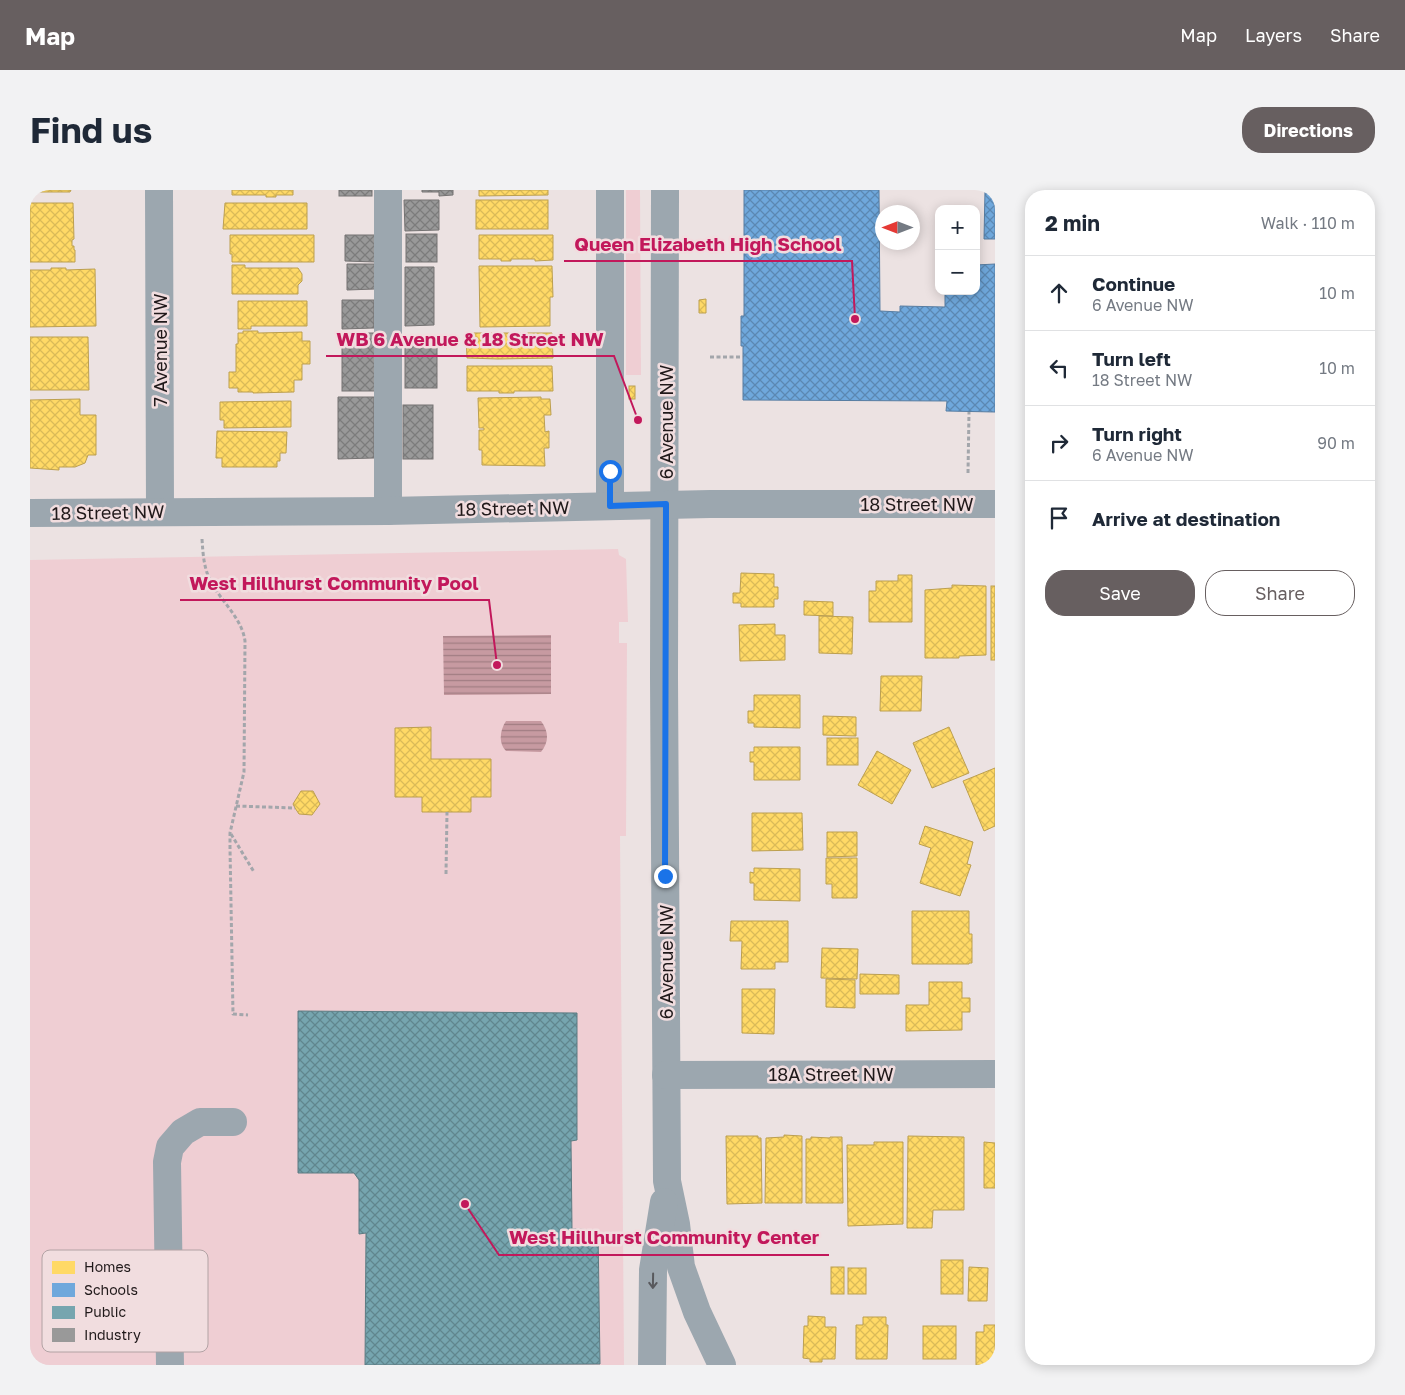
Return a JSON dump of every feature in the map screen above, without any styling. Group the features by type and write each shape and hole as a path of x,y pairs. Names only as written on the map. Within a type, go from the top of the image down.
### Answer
{"street":[{"name":"7 Avenue NW","path":"159,190 160,511"},
{"path":"388,190 388,510"},
{"path":"610,190 610,506"},
{"name":"6 Avenue NW","path":"665,190 666,504 664,698 667,1181 676,1224 681,1267 697,1312 722,1365"},
{"name":"18 Street NW","path":"30,512 388,510 666,504 995,504"},
{"name":"18A Street NW","path":"666,1075 995,1074"},
{"path":"168,1250 167,1162 170,1147 183,1132 200,1122 233,1122"},
{"path":"652,1365 654,1270 667,1181"},
{"path":"170,1352 170,1365"}],"path":[{"path":"710,357 744,357"},
{"path":"968,412 968,473"},
{"path":"199,511 204,562 212,583 244,631 246,641 244,772 230,833 233,1014 248,1015"},
{"path":"236,806 295,808"},
{"path":"446,874 447,812"},
{"path":"230,833 254,872"}],"shaded area":[{"path":"626,190 640,190 641,375 626,375"},
{"path":"618,549 619,555 626,559 628,622 619,622 619,643 627,643 626,836 620,836 624,1365 30,1365 30,560"},
{"path":"551,635 551,694 444,695 443,636"},
{"path":"506,721 541,721 546,729 547,737 546,744 541,752 506,751 503,748 501,736 502,728"}],"building: Homes":[{"path":"32,190 71,190 70,192 32,192"},
{"path":"232,190 293,190 293,195 266,197 266,195 232,195"},
{"path":"479,190 548,190 548,195 479,196"},
{"path":"476,200 548,200 548,229 476,229"},
{"path":"30,203 73,203 74,239 72,240 72,246 74,246 75,250 75,262 30,262"},
{"path":"225,203 307,203 307,229 223,229"},
{"path":"230,235 314,235 314,262 232,262"},
{"path":"479,235 553,235 553,260 511,259 511,261 501,261 501,259 479,259"},
{"path":"232,265 245,265 245,268 298,268 302,274 302,281 298,285 298,294 232,294"},
{"path":"479,266 552,266 553,297 550,297 550,326 480,327"},
{"path":"51,268 66,268 66,270 95,269 96,326 30,327 30,270 51,270"},
{"path":"706,299 706,313 699,313 699,300"},
{"path":"238,301 307,301 307,326 251,326 251,329 238,329"},
{"path":"243,331 258,331 258,333 302,332 302,341 310,341 310,364 302,364 302,380 294,380 294,392 253,393 238,392 238,388 229,388 229,372 236,372 238,333 243,333"},
{"path":"466,333 552,333 553,358 467,358"},
{"path":"30,337 88,337 89,390 30,390"},
{"path":"467,366 552,366 553,391 499,393 499,391 467,391"},
{"path":"629,386 635,386 635,399 629,399"},
{"path":"541,397 541,399 550,399 551,415 544,415 545,432 549,431 549,448 544,448 545,466 482,465 482,450 479,450 479,430 484,430 484,428 479,428 478,398"},
{"path":"80,399 80,415 96,415 96,455 88,455 85,463 75,467 59,467 59,470 30,468 30,400"},
{"path":"291,401 291,427 224,428 224,420 220,420 220,402"},
{"path":"217,431 287,432 286,453 280,453 280,461 277,461 277,467 222,467 222,458 216,458"},
{"path":"741,573 774,574 774,587 778,587 778,599 774,599 774,607 741,607 741,603 733,603 733,593 740,593"},
{"path":"898,575 912,575 912,622 869,622 869,591 876,591 876,581 898,581"},
{"path":"952,585 986,586 986,655 959,656 959,658 925,658 925,590 952,588"},
{"path":"991,586 995,586 995,660 991,660"},
{"path":"804,601 833,602 833,616 804,615"},
{"path":"819,616 853,617 852,654 819,653"},
{"path":"775,624 775,635 785,635 785,660 740,661 739,625"},
{"path":"881,676 922,676 921,711 880,711"},
{"path":"754,695 800,695 800,728 754,727 754,723 748,723 748,711 754,711"},
{"path":"823,716 856,717 856,736 823,735"},
{"path":"431,727 431,759 491,759 491,797 471,797 471,812 422,812 422,797 395,797 395,728"},
{"path":"949,727 969,773 932,788 913,743"},
{"path":"827,738 858,738 858,765 827,765"},
{"path":"754,747 800,747 800,780 754,780 754,762 750,762 750,752 754,752"},
{"path":"877,751 911,770 892,804 858,785"},
{"path":"995,768 995,826 984,831 963,781"},
{"path":"301,791 313,791 320,804 312,815 299,814 293,804"},
{"path":"752,813 802,813 803,850 752,851"},
{"path":"925,826 973,842 967,864 971,865 960,896 920,883 931,848 919,844"},
{"path":"827,832 857,832 857,856 827,857"},
{"path":"826,858 857,858 857,898 832,898 832,884 826,884"},
{"path":"754,868 800,869 800,901 754,900 754,883 750,883 750,872 754,873"},
{"path":"912,911 969,911 969,934 972,934 972,963 912,964"},
{"path":"731,921 788,921 788,962 775,962 775,969 741,969 742,941 730,941"},
{"path":"822,948 858,949 857,979 821,978"},
{"path":"860,974 899,975 899,994 860,994"},
{"path":"826,979 855,980 855,1008 826,1007"},
{"path":"929,982 962,982 962,998 970,998 970,1012 962,1012 962,1030 906,1031 906,1005 929,1005"},
{"path":"742,989 775,989 774,1034 742,1033"},
{"path":"784,1135 802,1136 802,1203 765,1203 766,1138 784,1137"},
{"path":"726,1136 758,1136 758,1138 761,1138 762,1203 727,1204"},
{"path":"908,1136 964,1137 964,1210 933,1210 932,1228 907,1228"},
{"path":"811,1137 842,1137 843,1203 806,1203 806,1139 811,1139"},
{"path":"874,1142 903,1142 903,1224 848,1226 847,1145 874,1145"},
{"path":"984,1142 995,1143 995,1188 984,1188"},
{"path":"941,1260 963,1260 963,1294 941,1294"},
{"path":"831,1267 844,1267 844,1294 831,1294"},
{"path":"969,1267 988,1268 987,1301 968,1301"},
{"path":"848,1268 866,1268 866,1294 848,1294"},
{"path":"808,1316 825,1317 825,1327 836,1327 835,1359 822,1359 822,1362 810,1362 810,1359 803,1358 804,1326 808,1326"},
{"path":"863,1317 886,1317 886,1325 888,1325 887,1359 856,1359 856,1325 863,1325"},
{"path":"984,1325 995,1325 995,1365 976,1365 976,1332 984,1332"},
{"path":"923,1326 956,1326 956,1359 923,1359"}],"building: Schools":[{"path":"744,190 879,190 879,205 875,205 875,250 879,250 880,311 900,312 900,306 945,307 945,295 980,295 980,265 995,264 995,412 946,411 947,401 743,400 741,316 744,316"},
{"path":"985,190 995,190 995,239 984,239"}],"building: Public":[{"path":"298,1011 577,1013 577,1140 571,1141 572,1229 598,1230 600,1364 365,1365 366,1233 359,1234 359,1180 354,1173 298,1173"}],"building: Industry":[{"path":"339,190 372,190 372,196 339,196"},
{"path":"422,190 453,190 453,195 439,196 439,192 422,192"},
{"path":"404,200 439,200 439,230 405,231"},
{"path":"406,234 437,234 437,262 406,262"},
{"path":"345,235 376,235 376,262 345,261"},
{"path":"347,264 375,264 375,289 347,290"},
{"path":"405,267 434,267 434,325 405,326"},
{"path":"342,300 374,300 374,328 342,329"},
{"path":"342,333 376,333 376,391 342,391"},
{"path":"405,337 437,337 437,388 405,388"},
{"path":"338,397 374,397 374,458 338,459"},
{"path":"403,405 433,405 433,459 403,459"}],"place":[{"name":"Queen Elizabeth High School","path":"855,319"},
{"name":"WB 6 Avenue & 18 Street NW","path":"638,420"},
{"name":"West Hillhurst Community Pool","path":"497,665"},
{"name":"West Hillhurst Community Center","path":"465,1204"}],"route":[{"path":"610,471 610,506 666,504 664,678 665,876"}]}
